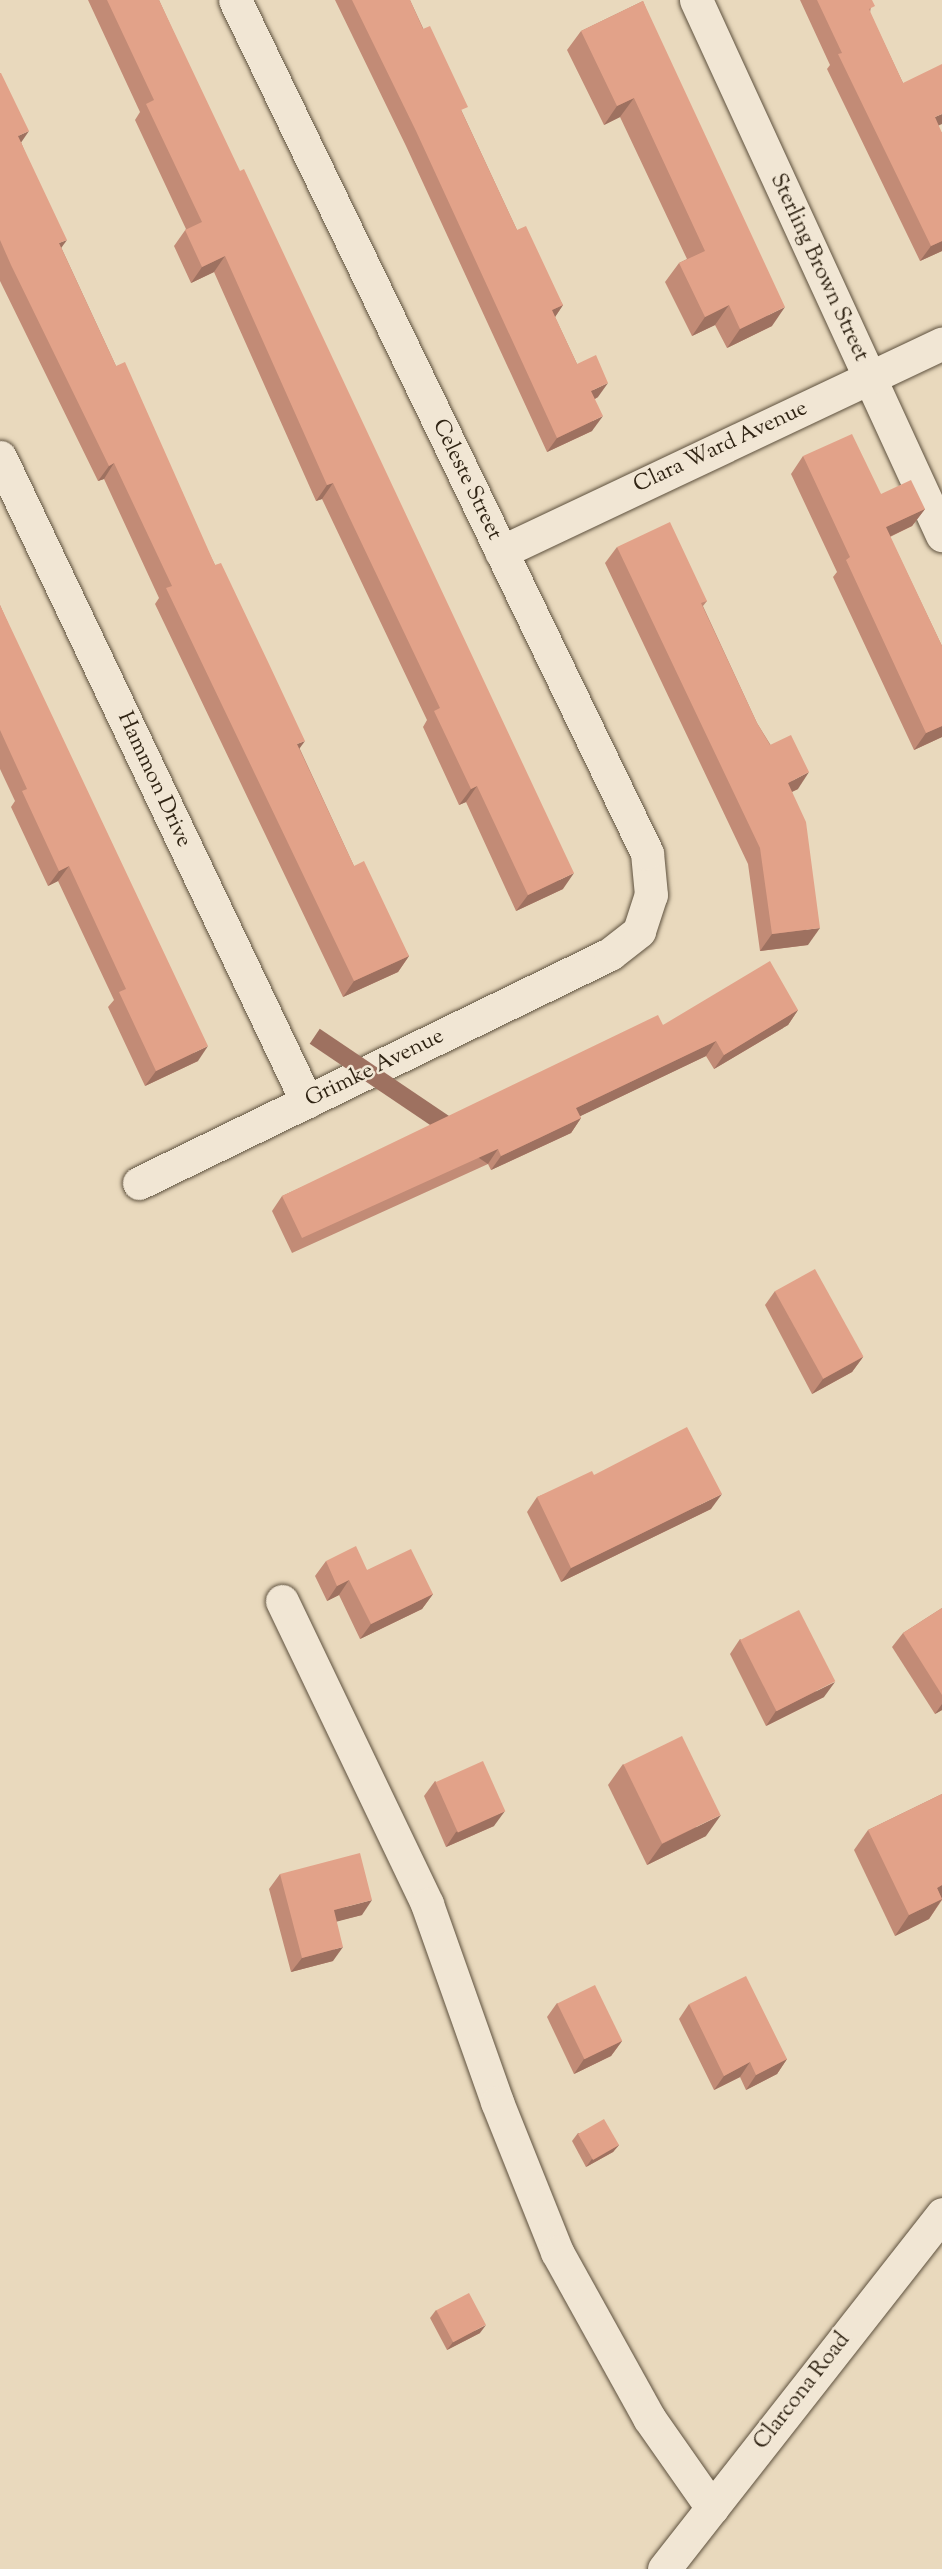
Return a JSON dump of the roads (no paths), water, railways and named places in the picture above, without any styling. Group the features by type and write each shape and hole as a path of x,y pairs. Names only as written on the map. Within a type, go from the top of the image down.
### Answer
{"street":[{"name":"Celeste Street","path":"236,0 647,853 651,895 639,931 610,954"},
{"name":"Sterling Brown Street","path":"696,0 942,535"},
{"name":"Clara Ward Avenue","path":"501,552 942,344"},
{"name":"Hammon Drive","path":"0,457 307,1102"},
{"name":"Grimke Avenue","path":"139,1183 610,954"},
{"path":"282,1601 427,1904 497,2102 557,2252 649,2418 712,2508"},
{"name":"Clarcona Road","path":"664,2569 942,2214"}]}
